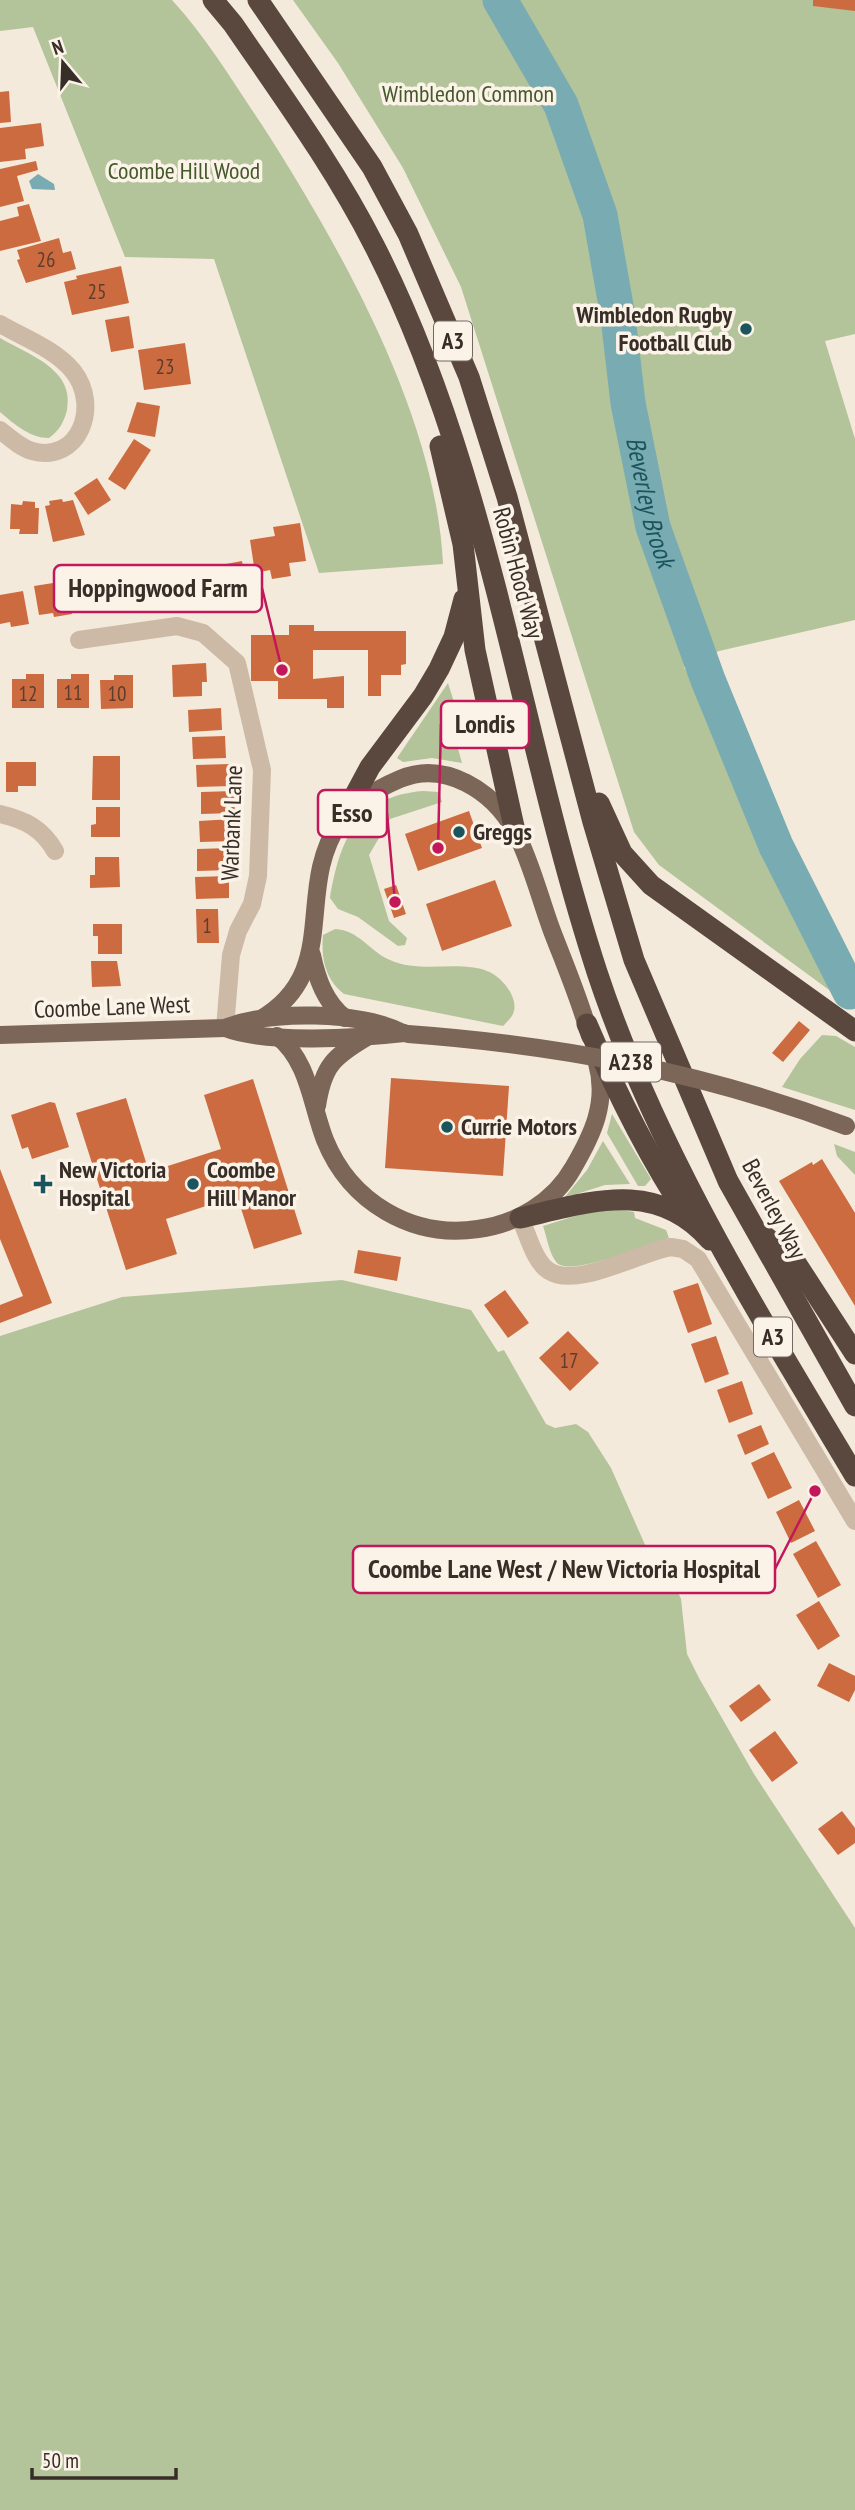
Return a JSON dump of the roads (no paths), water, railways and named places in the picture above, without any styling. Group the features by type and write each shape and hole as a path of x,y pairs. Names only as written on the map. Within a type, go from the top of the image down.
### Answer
{"highway":[{"name":"Robin Hood Way","path":"213,0 233,24 341,184 376,249 412,332 472,506 556,833 597,973 620,1036 694,1196 731,1265"},
{"name":"Robin Hood Way","path":"258,0 332,104 372,167 408,234 469,377 508,497 593,822 634,960 661,1030"},
{"path":"412,332 463,544 467,590 490,725 515,831"},
{"path":"341,821 370,767 423,696 439,669 454,637 467,590"},
{"path":"567,719 604,815 622,853 635,869 663,895 855,1031"},
{"path":"587,1024 621,1104 654,1166 689,1219 731,1265"},
{"name":"Beverley Way","path":"661,1030 751,1224 855,1406"},
{"path":"520,1218 604,1199 637,1199 689,1219"},
{"path":"751,1224 793,1260 855,1354"},
{"name":"A3","path":"731,1265 855,1476"}],"main road":[{"path":"259,1020 295,991 304,976 311,951 323,864 341,821 384,786 408,776 433,773 466,782 482,793 515,831 587,1024 603,1083 600,1112 572,1170 553,1193 520,1218 460,1232 438,1231 388,1215 366,1198 338,1169 324,1138 299,1061 290,1046 277,1036"},
{"path":"311,951 318,980 336,1010 345,1018"},
{"name":"Coombe Lane West","path":"0,1035 225,1028 244,1021 345,1018 384,1023 405,1033"},
{"name":"Coombe Lane West","path":"225,1028 244,1036 367,1037 405,1033"},
{"name":"A238","path":"405,1033 545,1047 647,1065 767,1098 850,1127"},
{"path":"317,1110 321,1079 331,1061 367,1037"}],"street":[{"path":"0,324 64,362 85,389 88,406 75,439 58,450 31,451 0,430"},
{"name":"Warbank Lane","path":"79,640 177,626 203,633 237,663 262,770 258,876 253,904 238,931 231,955 225,1028"},
{"path":"0,814 22,820 40,830 55,851"},
{"path":"520,1218 537,1256 547,1271 559,1275 574,1277 671,1247 683,1249 698,1259 855,1521"}],"water":[{"path":"38,174 54,184 55,190 32,189 29,181"}],"waterway":[{"name":"Beverley Brook","path":"500,0 561,105 600,215 618,317 628,403 653,527 708,680 776,846 850,992"}],"place":[{"name":"Wimbledon Rugby Football Club","path":"746,329"},
{"name":"Hoppingwood Farm","path":"282,670"},
{"name":"Greggs","path":"459,832"},
{"name":"Londis","path":"438,848"},
{"name":"Esso","path":"395,902"},
{"name":"Currie Motors","path":"447,1127"},
{"name":"New Victoria Hospital","path":"43,1184"},
{"name":"Coombe Hill Manor","path":"193,1184"},
{"name":"Coombe Lane West / New Victoria Hospital","path":"815,1491"}],"park label":[{"name":"Wimbledon Common","path":"468,94"},
{"name":"Coombe Hill Wood","path":"184,171"}]}
